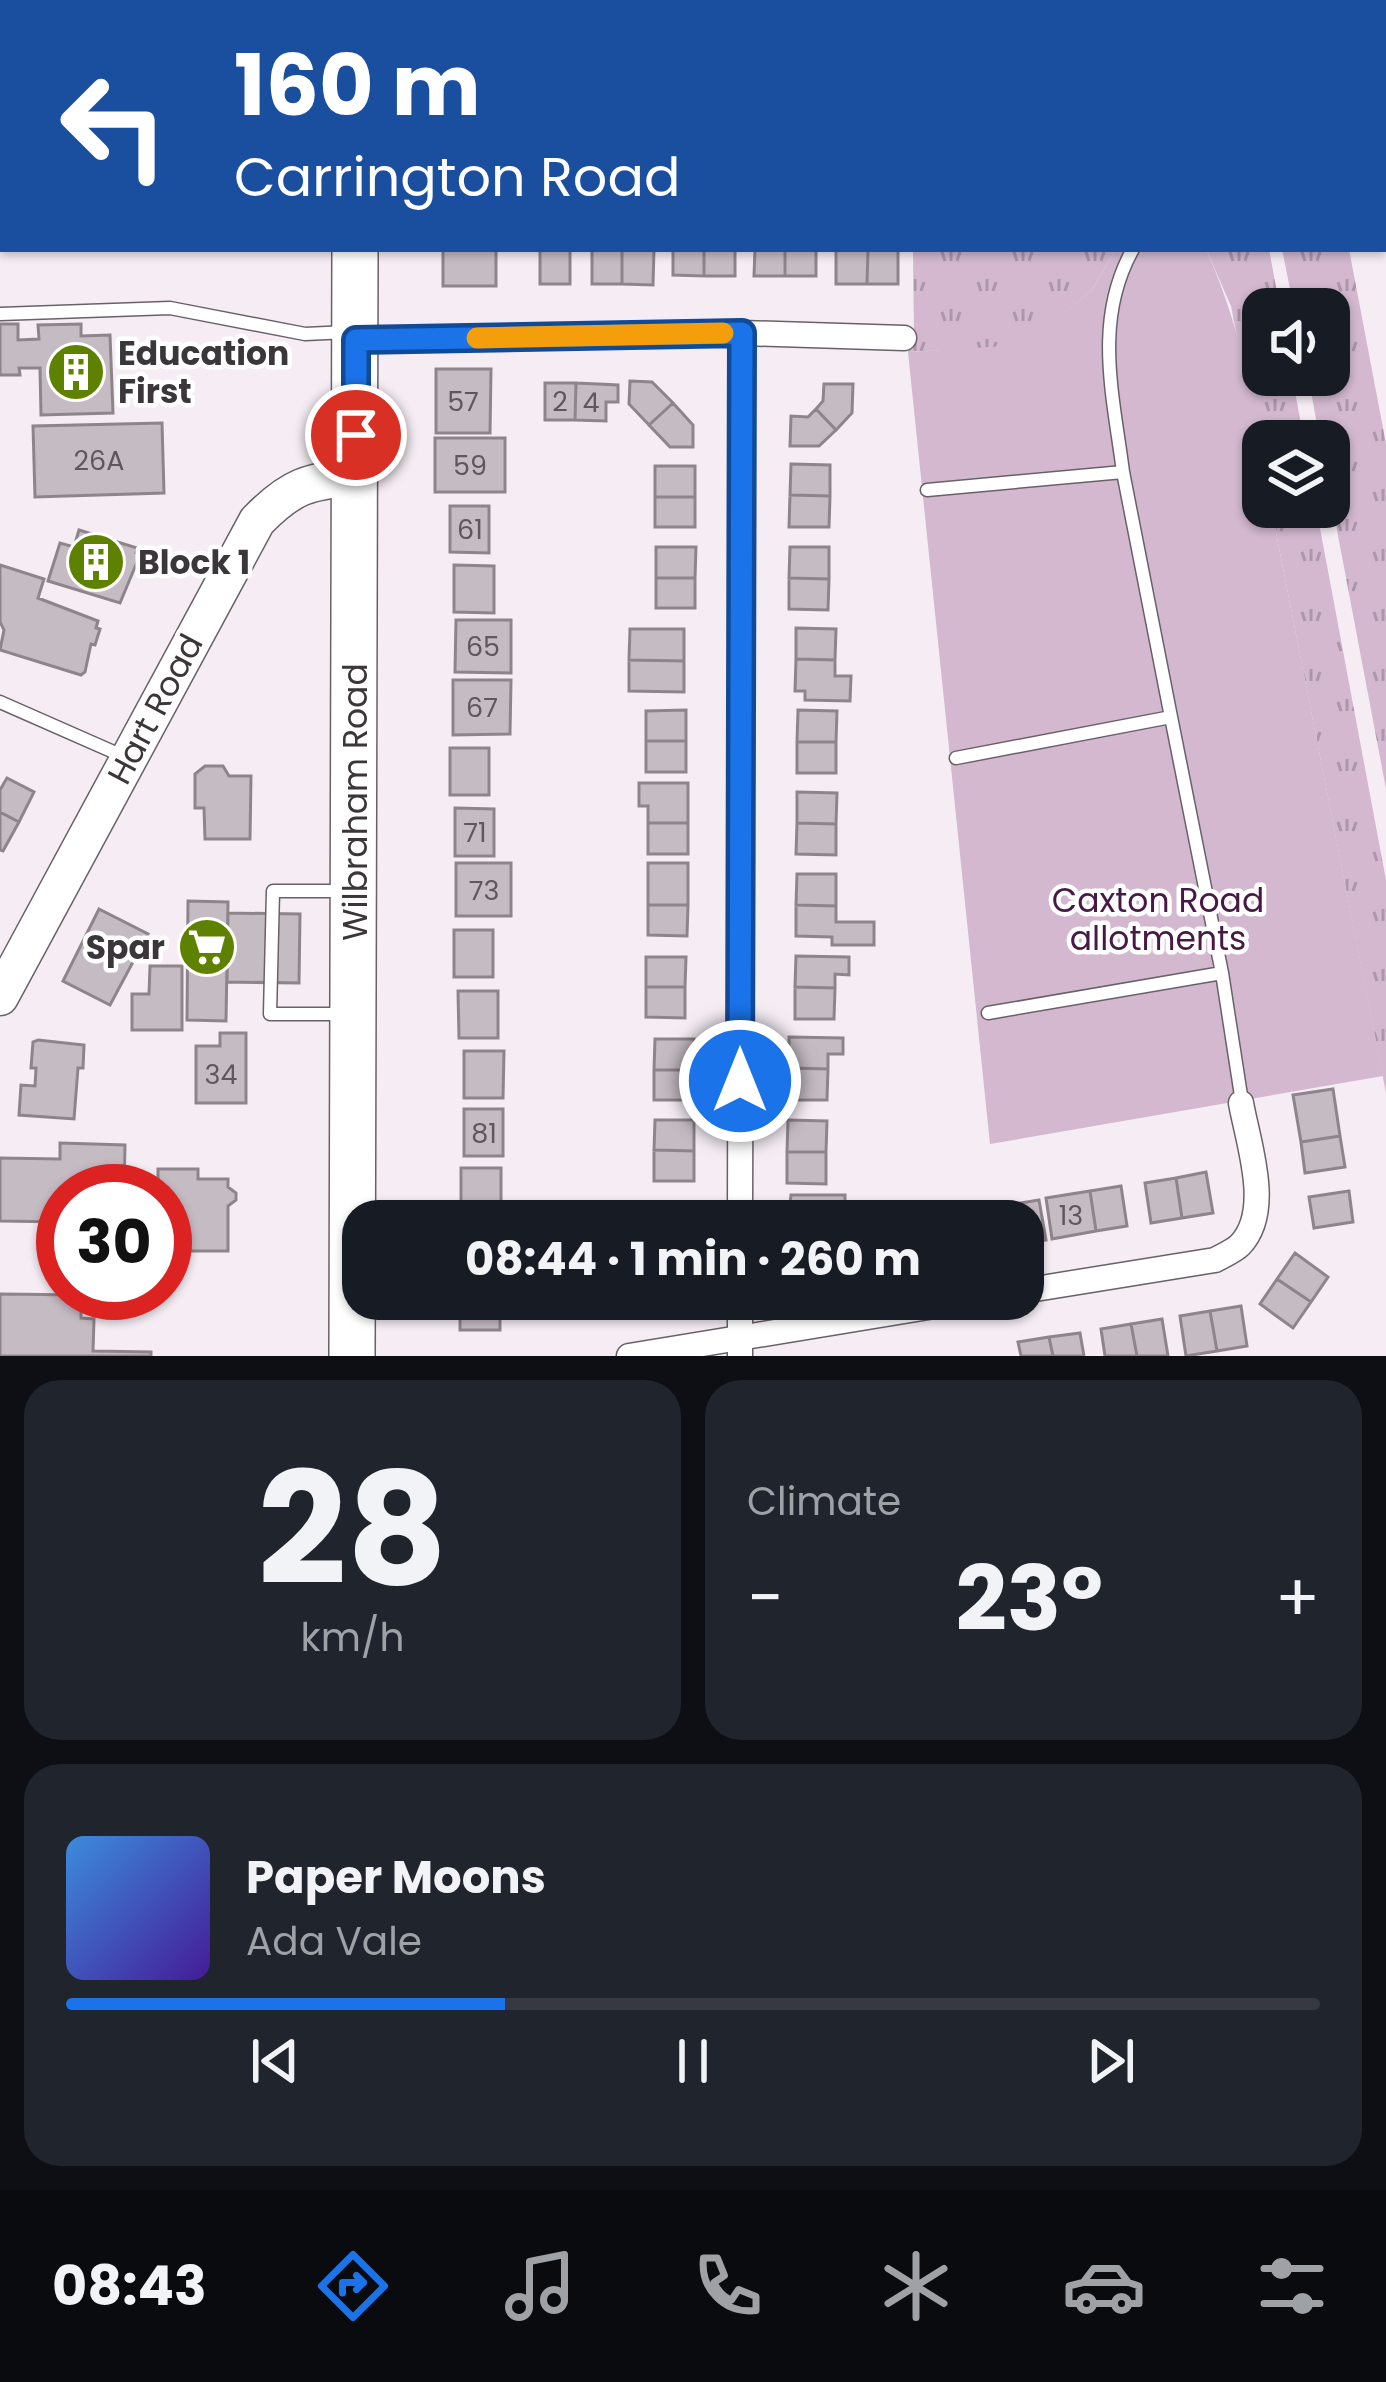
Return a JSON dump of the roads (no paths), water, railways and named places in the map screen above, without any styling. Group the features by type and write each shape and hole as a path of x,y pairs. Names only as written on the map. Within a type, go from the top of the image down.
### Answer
{"highway":[{"name":"Wilbraham Road","path":"352,1356 356,252"}],"street":[{"path":"740,1200 742,333"},
{"path":"356,336 742,333 904,338"},
{"name":"Hart Road","path":"4,980 257,520 281,495 312,481 356,477"},
{"path":"1044,1288 1215,1260 1240,1246 1256,1218 1241,1102"},
{"path":"629,1356 740,1347 873,1320"}],"lane":[{"path":"1131,252 1116,280 1107,326 1123,472 1222,973 1245,1102 1241,1102"},
{"path":"0,314 170,308 305,334 356,336"},
{"path":"927,490 1123,472"},
{"path":"0,702 129,759"},
{"path":"956,758 1171,717"},
{"path":"354,891 273,891 270,1014 354,1014"},
{"path":"988,1013 1222,973"}],"place":[{"name":"Education First","path":"76,372"},
{"name":"Block 1","path":"96,562"},
{"name":"Spar","path":"207,947"}],"park label":[{"name":"Caxton Road allotments","path":"1158,919"}]}
